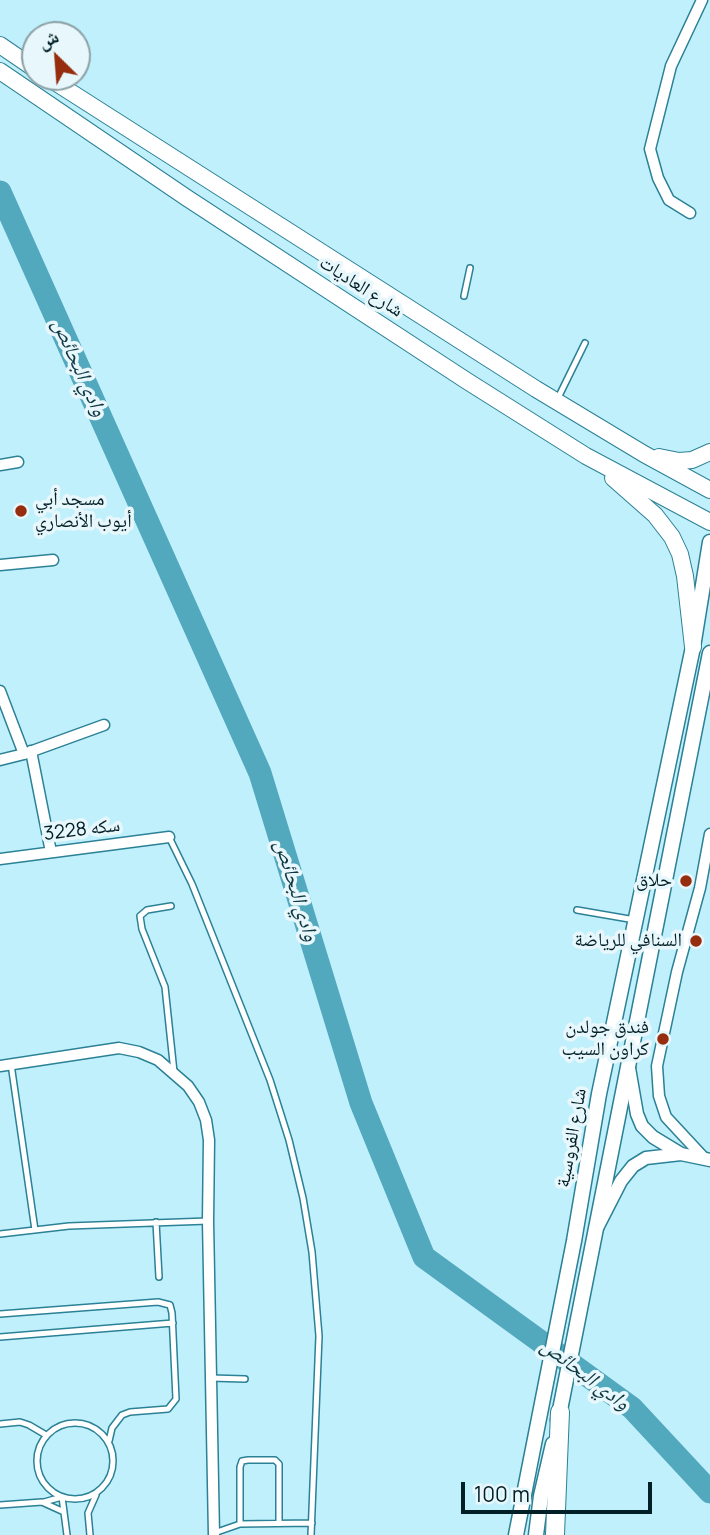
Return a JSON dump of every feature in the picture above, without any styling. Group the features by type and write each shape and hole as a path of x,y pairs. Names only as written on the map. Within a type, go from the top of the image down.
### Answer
{"highway":[{"path":"555,1535 560,1412"}],"main road":[{"path":"0,45 21,59"},
{"name":"شارع العاديات","path":"0,71 198,205 586,456 710,522"},
{"name":"شارع العاديات","path":"67,91 556,401 710,490"},
{"path":"644,454 679,461 692,460 710,452"},
{"path":"586,456 655,515 672,537 680,554 685,576 693,647"},
{"name":"شارع الفروسية","path":"516,1535 574,1241 599,1094 693,647 710,542"},
{"path":"536,1535 541,1496 595,1245 710,653"}],"street":[{"path":"690,213 668,200 658,178 650,145 671,65 702,0"},
{"path":"0,465 18,462"},
{"path":"0,565 54,560"},
{"path":"0,691 28,753 51,852"},
{"path":"0,760 28,753 104,725"},
{"path":"708,1159 666,1117 659,1096 657,1066 677,972 705,889 710,834"},
{"name":"سكه 3228","path":"0,859 169,836"},
{"path":"5,1065 119,1048 158,1060 188,1086 199,1102 206,1120 209,1140 214,1534"},
{"path":"629,1067 637,1114 642,1126 653,1137 681,1154"},
{"path":"598,1226 621,1181 633,1166 646,1158 681,1154 708,1159"}],"lane":[{"path":"464,296 470,268"},
{"path":"556,401 584,342"},
{"path":"169,836 192,884 270,1080 289,1140 303,1198 312,1252 319,1336 311,1535"},
{"path":"172,906 148,910 140,916 142,929 165,987 174,1072"},
{"path":"577,910 635,920"},
{"path":"5,1065 35,1230"},
{"path":"0,1234 69,1226 208,1221"},
{"path":"156,1222 159,1277"},
{"path":"0,1314 162,1301 172,1309 176,1392 173,1405 161,1411 130,1412 122,1415 112,1428 109,1441 114,1463 111,1474 90,1505 90,1535"},
{"path":"0,1337 173,1323"},
{"path":"211,1378 245,1379"},
{"path":"0,1424 20,1422 46,1435"},
{"path":"98,1492 87,1498 74,1500 51,1491 42,1482 36,1458 39,1445 46,1435 67,1423 91,1425 109,1441"},
{"path":"240,1524 240,1464 248,1460 275,1460 279,1464 279,1523"},
{"path":"0,1505 42,1502 62,1497"},
{"path":"62,1497 67,1535"},
{"path":"42,1502 64,1512"},
{"path":"214,1534 240,1524 312,1523"}],"waterway":[{"name":"وادي البحائص","path":"0,192 260,773 361,1103 424,1257 632,1408 710,1492"}],"place":[{"name":"مسجد أبي أيوب الأنصاري","path":"21,511"},
{"name":"حلاق","path":"686,881"},
{"name":"السنافي للرياضة","path":"696,941"},
{"name":"فندق جولدن كراون السيب","path":"663,1039"}]}
